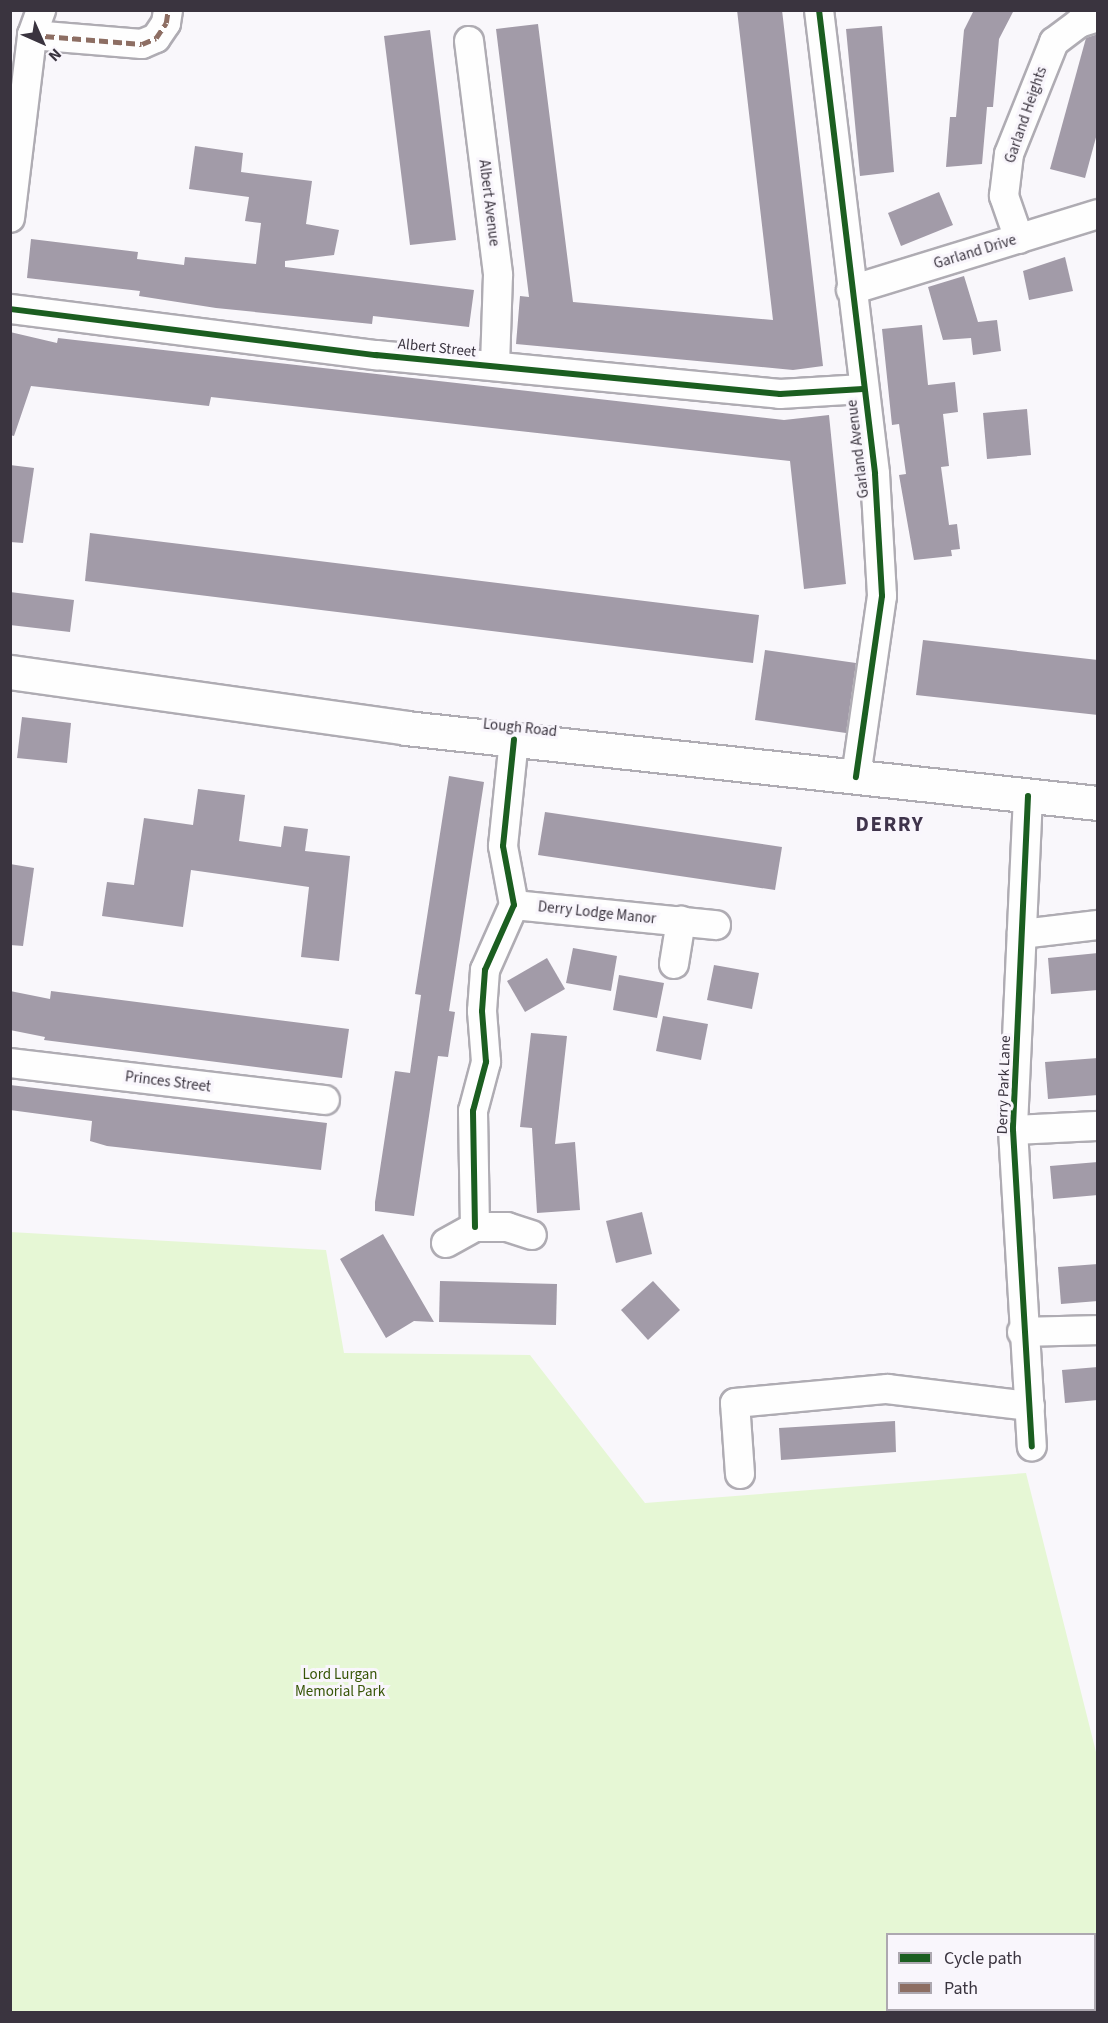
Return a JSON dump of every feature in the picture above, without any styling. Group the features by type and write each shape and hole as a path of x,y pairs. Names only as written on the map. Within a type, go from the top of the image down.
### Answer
{"main road":[{"name":"Lough Road","path":"10,672 514,740 1098,803"}],"street":[{"path":"10,218 36,23 142,44 156,38 166,23 168,10"},
{"name":"Garland Avenue","path":"819,10 875,474 882,596 856,777"},
{"name":"Garland Heights","path":"1019,239 1004,196 1010,154 1054,42 1079,23 1098,17"},
{"name":"Albert Avenue","path":"469,40 498,275 495,366"},
{"name":"Garland Drive","path":"851,290 1098,214"},
{"name":"Albert Street","path":"10,309 495,366 780,394 863,388"},
{"path":"475,1227 473,1111 486,1062 482,1011 484,970 514,904 503,846 514,740"},
{"name":"Derry Park Lane","path":"1028,796 1013,1130 1022,1332 1032,1446"},
{"name":"Derry Lodge Manor","path":"514,904 716,925"},
{"path":"674,964 681,921"},
{"path":"1022,934 1098,925"},
{"name":"Princes Street","path":"10,1063 325,1100"},
{"path":"1013,1130 1098,1126"},
{"path":"446,1243 475,1227 507,1227 532,1235"},
{"path":"1022,1332 1098,1330"},
{"path":"740,1474 735,1403 887,1389 1030,1406"}],"green space":[{"name":"Lord Lurgan Memorial Park","path":"10,1232 326,1250 344,1353 530,1355 645,1503 1026,1473 1097,1756 1097,1943 1096,1946 1096,1933 886,1933 886,2011 1053,2012 11,2012"}],"building":[{"path":"737,10 782,10 823,366 793,370 516,344 520,296 529,297 496,29 538,24 573,302 773,320"},
{"path":"974,10 1014,10 999,39 993,107 987,107 982,164 946,167 950,117 956,117 964,30"},
{"path":"882,26 894,172 860,176 846,29"},
{"path":"430,30 456,240 410,245 384,36"},
{"path":"1098,34 1098,130 1085,178 1050,169 1086,38"},
{"path":"195,146 243,153 241,172 312,181 306,224 339,230 334,255 285,261 285,267 474,290 469,327 373,316 372,324 216,308 139,296 140,291 27,278 31,239 138,252 137,259 184,265 185,257 256,264 261,223 245,221 249,197 189,189"},
{"path":"939,192 953,225 901,246 888,213"},
{"path":"1065,257 1073,291 1029,300 1023,271"},
{"path":"964,276 978,322 997,320 1001,351 973,355 971,338 943,340 928,287"},
{"path":"922,325 928,385 955,382 958,412 943,414 949,466 941,467 949,525 957,524 960,549 951,550 952,556 914,560 899,475 906,474 899,424 892,425 882,329"},
{"path":"10,332 57,343 58,338 784,420 829,415 846,584 804,589 790,461 211,397 209,406 31,386 14,436 10,435"},
{"path":"1027,409 1031,455 987,459 983,413"},
{"path":"10,465 34,468 23,543 10,542"},
{"path":"90,533 759,615 753,663 85,581"},
{"path":"10,592 74,600 70,632 10,625"},
{"path":"923,640 1098,660 1098,715 916,695"},
{"path":"765,650 856,663 846,733 755,720"},
{"path":"22,717 71,723 67,763 17,758"},
{"path":"449,776 484,782 449,1011 455,1012 448,1057 438,1056 414,1216 375,1211 375,1202 395,1071 410,1073 421,995 415,994"},
{"path":"198,789 245,795 239,841 281,847 284,826 308,829 305,851 350,856 339,961 301,957 309,887 191,870 183,927 102,916 107,882 134,885 144,818 193,825"},
{"path":"545,812 782,847 775,890 538,855"},
{"path":"10,864 34,868 23,946 10,945"},
{"path":"573,948 617,956 611,991 566,983"},
{"path":"1098,953 1098,990 1051,994 1048,958"},
{"path":"547,958 565,989 525,1012 507,981"},
{"path":"714,965 759,973 752,1009 707,1000"},
{"path":"619,975 664,983 657,1018 613,1010"},
{"path":"10,991 50,999 51,991 349,1029 342,1078 44,1040 45,1037 10,1030"},
{"path":"663,1016 708,1024 701,1060 656,1051"},
{"path":"531,1033 567,1036 555,1144 575,1142 580,1210 537,1213 532,1128 520,1127"},
{"path":"1098,1058 1098,1095 1048,1099 1045,1062"},
{"path":"10,1085 327,1123 321,1170 107,1146 90,1141 92,1121 10,1110"},
{"path":"1098,1162 1098,1195 1053,1199 1050,1166"},
{"path":"642,1212 652,1254 616,1263 606,1221"},
{"path":"383,1234 434,1322 414,1321 386,1338 340,1259"},
{"path":"1098,1264 1098,1301 1061,1304 1058,1267"},
{"path":"440,1281 557,1284 556,1325 439,1322"},
{"path":"653,1281 680,1310 648,1340 621,1310"},
{"path":"1098,1367 1098,1400 1065,1403 1062,1370"},
{"path":"895,1421 896,1452 781,1460 779,1428"}],"marked path":[{"path":"32,35 142,44 156,38 166,23 168,10"}],"cycle path":[{"path":"819,10 875,474 882,596 856,777"},
{"path":"10,309 376,355 780,394 863,389"},
{"path":"475,1227 473,1111 486,1062 482,1011 485,970 514,905 503,846 514,740"},
{"path":"1028,796 1013,1130 1032,1446"}],"district":[{"name":"DERRY","path":"890,824"}]}
